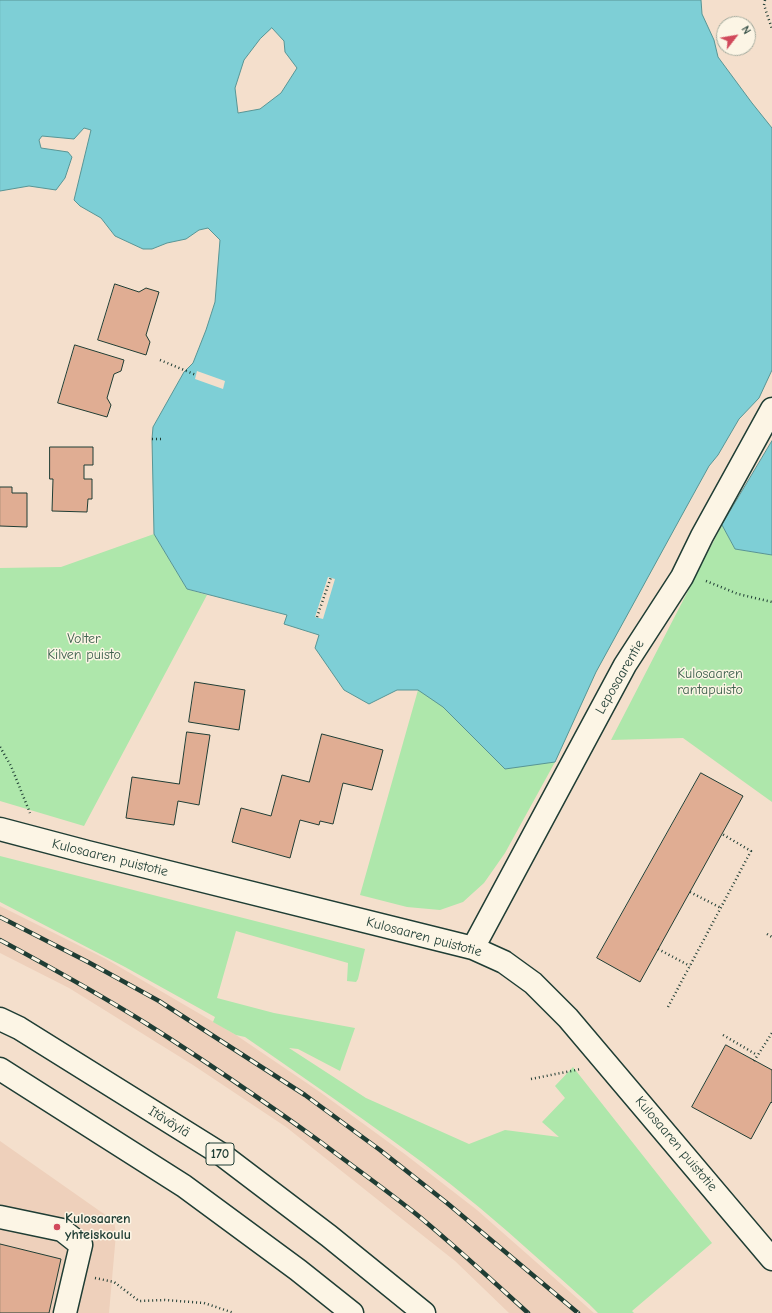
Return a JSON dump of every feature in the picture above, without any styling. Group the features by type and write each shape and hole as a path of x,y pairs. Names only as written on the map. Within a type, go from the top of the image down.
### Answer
{"main road":[{"name":"Leposaarentie","path":"473,948 625,665 682,577 702,536 772,408"},
{"name":"Kulosaaren puistotie","path":"0,829 473,948 504,962 533,983 568,1018 772,1259"},
{"name":"Itäväylä","path":"0,1018 19,1028 221,1154 329,1236 424,1313"},
{"path":"0,1069 184,1186 298,1270 352,1313"},
{"path":"0,1217 62,1230 81,1245 76,1274 65,1313"}],"path":[{"path":"765,0 764,5 772,29"},
{"path":"160,360 196,374"},
{"path":"152,439 162,439"},
{"path":"318,617 330,577"},
{"path":"682,577 704,580 738,594 772,602"},
{"path":"0,747 11,766 33,819 34,838"},
{"path":"668,1007 751,851 722,834"},
{"path":"690,892 721,908"},
{"path":"767,934 772,937"},
{"path":"658,949 690,966"},
{"path":"754,1061 772,1033"},
{"path":"723,1035 757,1055"},
{"path":"531,1079 582,1069"},
{"path":"76,1274 114,1282 139,1301 165,1300 204,1303 234,1313"}],"shaded area":[{"path":"0,906 106,959 236,1035 320,1092 406,1155 477,1210 594,1313 509,1313 455,1261 286,1127 193,1065 69,988 0,953"},
{"name":"Kulosaaren yhteiskoulu","path":"0,1141 114,1221 116,1234 109,1313 0,1313"}],"green space":[{"path":"695,490 596,672 555,762 505,853 484,883 463,902 440,910 407,907 360,895 418,690"},
{"name":"Kulosaaren rantapuisto","path":"722,525 735,549 772,555 772,802 683,738 611,740"},
{"name":"Volter Kilven puisto","path":"154,534 187,589 207,595 84,826 0,801 0,568 61,567"},
{"path":"0,856 365,949 358,979 356,982 347,981 348,963 236,931 217,998 274,1013 355,1028 340,1071 298,1049 289,1048 366,1098 469,1144 505,1130 559,1137 542,1122 565,1098 555,1086 573,1067 712,1243 632,1311 634,1313 598,1313 508,1232 452,1185 364,1120 245,1037 236,1035 213,1022 215,1017 125,967 0,902"}],"water":[{"path":"0,0 701,0 702,14 714,40 716,56 718,56 772,128 772,370 759,398 739,419 718,455 709,466 596,672 555,762 505,769 443,707 418,690 397,690 369,704 344,690 315,648 319,635 284,624 287,615 187,589 154,534 153,427 184,372 193,363 206,330 215,302 220,240 208,228 199,230 186,239 167,243 152,249 143,249 115,236 101,218 80,206 74,200 91,130 84,128 74,139 42,136 39,140 41,148 68,152 72,157 65,178 56,190 29,186 0,191","holes":["272,28 284,41 285,52 297,68 281,93 260,109 238,113 235,88 244,60 260,39"]},
{"path":"772,441 772,555 735,549 722,525"}],"pier":[{"path":"197,371 225,381 223,389 195,379"},
{"path":"328,577 335,579 323,619 315,617"}],"building":[{"path":"115,284 139,292 146,288 159,292 146,335 150,342 146,355 98,340"},
{"path":"75,345 124,360 121,371 114,374 107,398 111,405 107,417 58,403"},
{"path":"50,447 93,447 93,465 84,465 84,479 92,479 92,499 88,499 87,512 52,511 53,479 50,479"},
{"path":"0,487 12,487 12,493 27,493 27,527 0,526"},
{"path":"195,682 245,690 239,730 189,722"},
{"path":"187,732 210,735 199,805 178,801 174,825 126,818 132,777 179,784"},
{"path":"322,734 383,750 372,790 343,783 333,824 320,821 319,825 300,820 290,858 232,842 241,808 271,816 282,775 309,782"},
{"path":"701,773 743,796 640,982 597,958"},
{"path":"726,1045 772,1070 772,1103 771,1102 751,1139 692,1107"},
{"path":"0,1244 61,1259 49,1313 0,1313"}],"railway":[{"path":"0,917 88,962 159,1001 305,1095 380,1150 447,1203 578,1313"},
{"path":"0,940 111,1002 147,1024 279,1112 421,1218 528,1313"}],"place":[{"name":"Kulosaaren yhteiskoulu","path":"57,1227"}]}
